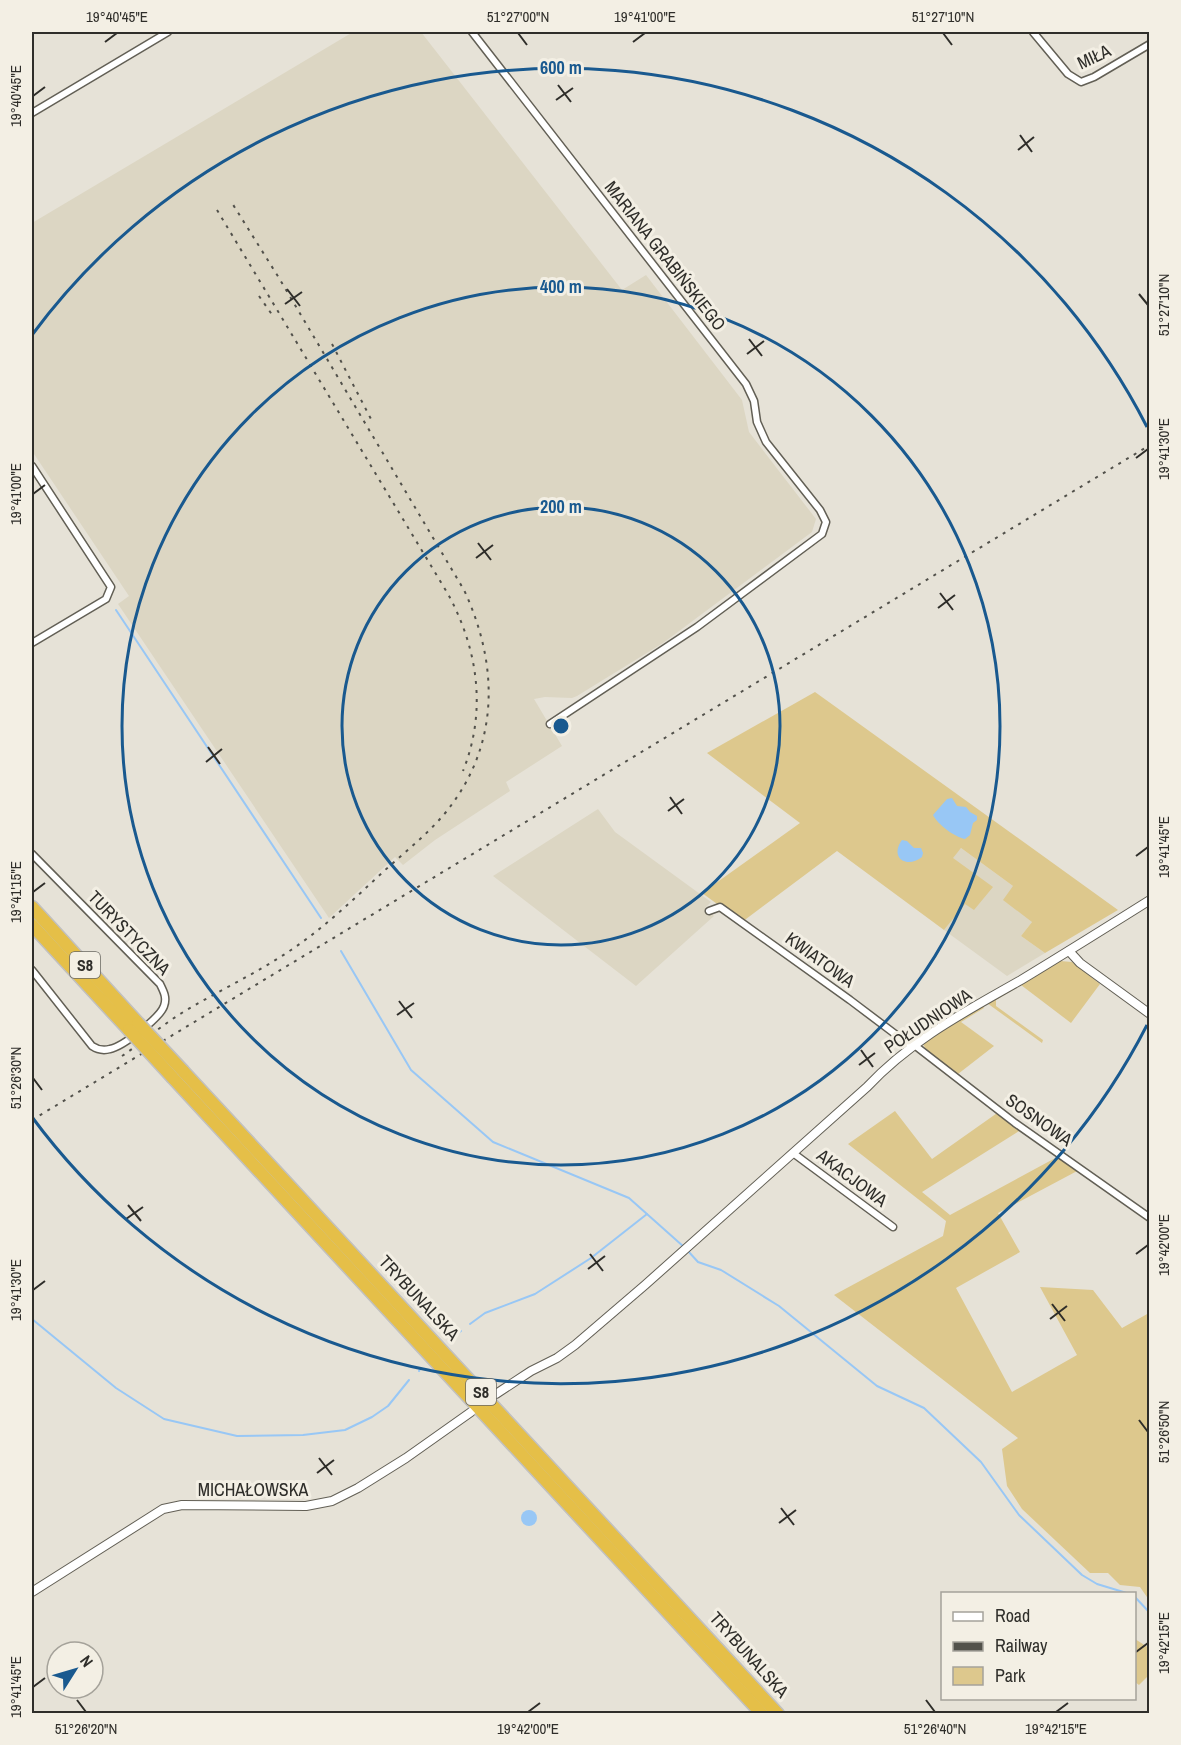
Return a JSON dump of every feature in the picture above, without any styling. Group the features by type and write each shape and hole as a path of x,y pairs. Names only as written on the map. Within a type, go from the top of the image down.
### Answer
{"highway":[{"name":"TRYBUNALSKA","path":"32,907 134,1027 762,1713"},
{"name":"TRYBUNALSKA","path":"32,925 134,1027"},
{"name":"TRYBUNALSKA","path":"178,1075 778,1713"}],"street":[{"path":"32,113 168,32"},
{"name":"MARIANA GRABIŃSKIEGO","path":"472,32 746,384 754,401 757,422 766,442 820,510 826,522 822,534 697,627 550,724"},
{"name":"MIŁA","path":"1033,32 1068,74 1081,82 1094,77 1149,44"},
{"path":"32,466 111,587 106,599 32,643"},
{"name":"TURYSTYCZNA","path":"32,854 160,984 165,998 164,1005 158,1017 121,1044 111,1049 100,1050 92,1046 32,970"},
{"name":"POŁUDNIOWA","path":"496,1394 575,1345 912,1045 1149,900"},
{"name":"KWIATOWA","path":"709,911 720,907 912,1045"},
{"path":"1069,951 1080,963 1149,1014"},
{"name":"SOSNOWA","path":"912,1045 1015,1123 1149,1218"},
{"name":"AKACJOWA","path":"793,1153 893,1227"},
{"name":"MICHAŁOWSKA","path":"32,1592 163,1509 182,1505 306,1506 332,1501 406,1458 471,1412"}],"shaded area":[{"path":"353,32 421,32 622,290 646,275 742,400 749,432 816,519 812,532 663,643 577,696 534,699 562,746 506,782 510,791 435,840 403,865 395,857 329,918 118,604 129,596 32,451 32,223"},
{"path":"598,809 615,832 711,902 705,908 714,916 636,986 493,876"},
{"path":"961,848 1013,886 1032,922 1021,936 1045,953 1007,976 944,930 965,903 952,857"}],"green space":[{"path":"815,692 1118,910 1045,953 1021,936 1032,922 1003,900 1013,886 961,848 953,858 993,887 974,910 965,904 944,930 837,851 742,922 702,893 800,823 707,753"},
{"path":"1060,961 1072,962 1100,984 1071,1023 1021,985"},
{"path":"1020,983 1021,985 996,1000 996,1006 1043,1040 1042,1043 987,1003"},
{"path":"982,1005 984,1008 961,1022 994,1046 958,1074 927,1051 923,1044 925,1039"},
{"path":"895,1111 932,1159 1000,1111 1019,1125 1019,1131 922,1192 950,1215 1059,1156 1079,1170 998,1213 1020,1252 956,1288 1012,1392 1077,1355 1040,1287 1093,1290 1122,1328 1149,1313 1149,1600 1140,1587 1120,1585 1108,1573 1090,1573 1022,1509 1007,1486 1002,1449 1018,1438 834,1295 943,1236 946,1221 848,1144"},
{"path":"1136,1640 1149,1648 1149,1675 1139,1685 1136,1683"}],"water":[{"path":"952,798 957,806 966,807 977,816 970,835 965,839 947,830 933,815 947,799"},
{"path":"902,840 907,841 914,848 921,848 922,857 911,862 901,860 898,852"},
{"path":"529,1510 535,1512 537,1518 535,1524 529,1526 523,1524 521,1518 523,1512"}],"waterway":[{"path":"116,610 321,918"},
{"path":"341,951 411,1070 493,1142 629,1198 684,1247"},
{"path":"470,1324 485,1313 535,1294 591,1258 647,1214"},
{"path":"688,1251 698,1262 721,1270 779,1306 877,1386 924,1408 981,1462 1019,1515 1082,1575 1097,1584 1123,1592"},
{"path":"32,1319 116,1388 164,1419 237,1436 303,1435 345,1430 372,1417 388,1406 409,1380"},
{"path":"457,1334 461,1331"},
{"path":"1136,1598 1150,1613"}],"railway":[{"path":"122,1056 177,1016 291,950 339,912 446,812 464,786 477,760 485,732 488,676 484,647 464,590 232,203"},
{"path":"217,210 448,594 458,615 472,658 477,703 475,726 463,771"},
{"path":"259,296 273,316"},
{"path":"332,344 372,421"},
{"path":"32,1120 1150,445"}]}
